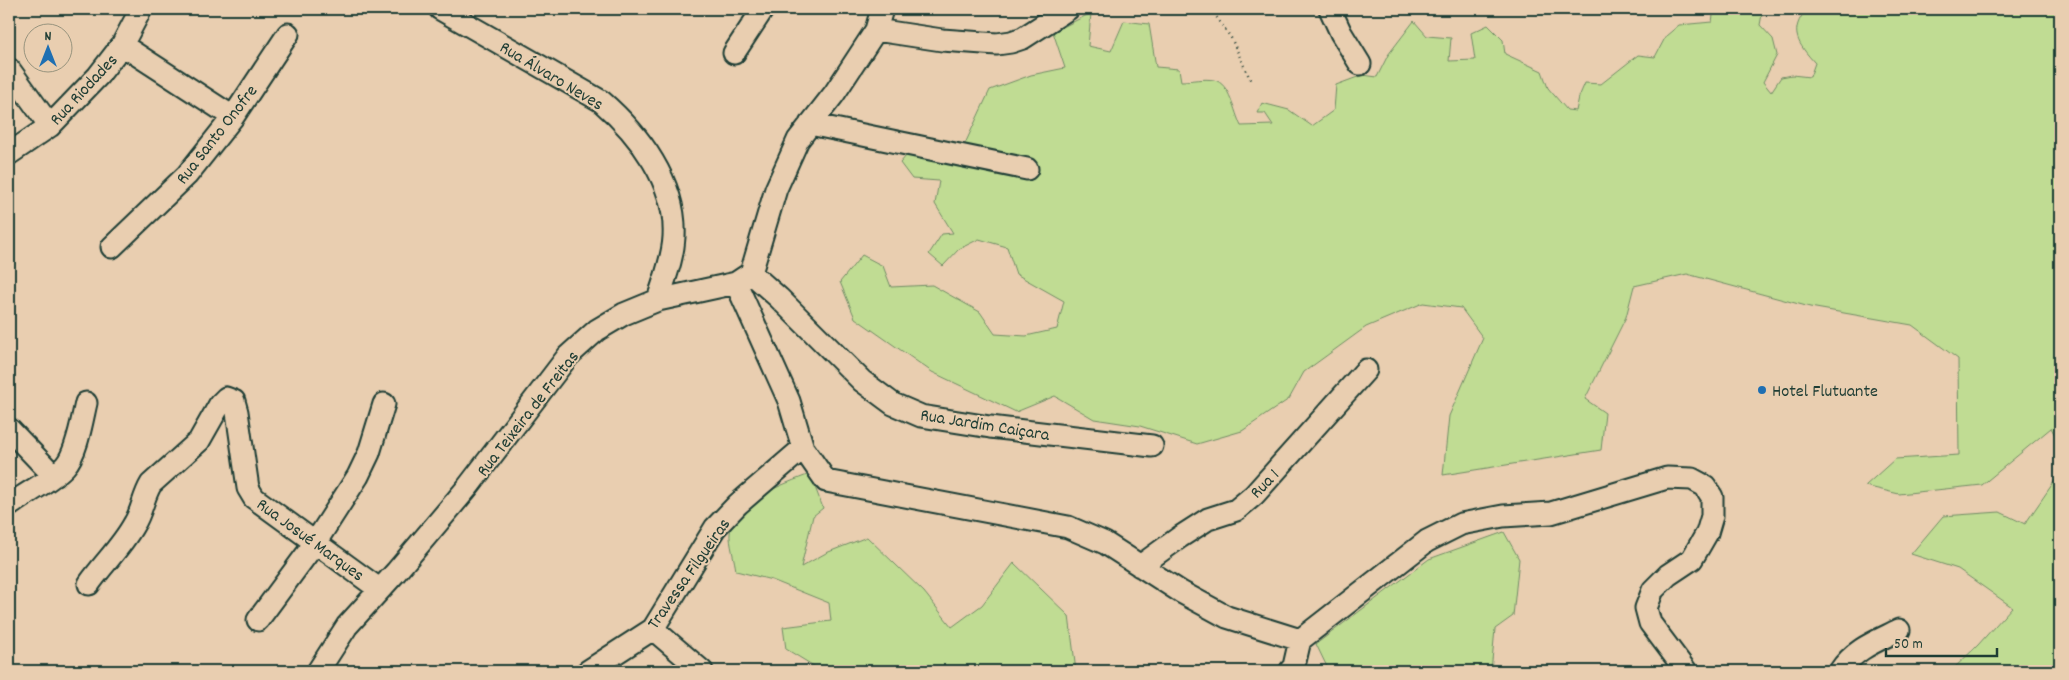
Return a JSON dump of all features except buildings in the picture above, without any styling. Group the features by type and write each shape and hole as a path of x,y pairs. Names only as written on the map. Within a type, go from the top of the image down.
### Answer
{"street":[{"name":"Rua Riodades","path":"9,154 50,126 98,76 122,45 141,9"},
{"name":"Rua Álvaro Neves","path":"440,9 600,101 622,119 640,140 667,191 673,213 674,238 668,268 658,300"},
{"path":"734,52 762,9"},
{"path":"882,9 876,30 834,94 798,140 776,189 744,278 804,448 826,481 1068,526 1105,542 1181,592 1226,617 1300,640"},
{"path":"876,30 942,40 997,44 1023,38 1068,9"},
{"path":"1330,9 1341,33 1360,64"},
{"name":"Rua Santo Onofre","path":"112,247 187,175 233,117 288,34"},
{"path":"122,45 233,117"},
{"path":"9,69 50,126"},
{"path":"810,124 1027,169"},
{"name":"Rua Teixeira de Freitas","path":"318,671 347,626 396,572 467,488 568,356 597,330 624,314 658,300 744,278"},
{"name":"Rua Jardim Caiçara","path":"744,278 779,298 862,381 893,404 921,416 990,427 1152,446"},
{"name":"Rua 1","path":"1140,566 1208,519 1236,510 1254,495 1366,370"},
{"name":"Rua Josué Marques","path":"89,584 127,536 136,521 146,492 151,484 199,441 220,404 226,398 234,401 238,412 248,488 254,498 379,589"},
{"path":"9,506 54,476 67,464 74,447 86,403"},
{"path":"258,620 315,542 358,476 369,453 384,404"},
{"path":"9,429 54,476"},
{"name":"Travessa Filgueiras","path":"588,671 653,629 715,528 738,504 804,448"},
{"path":"1290,671 1294,666 1300,640 1426,541 1461,524 1503,516 1551,513 1667,478 1692,479 1705,486 1712,497 1712,516 1707,533 1692,559 1668,574 1653,590 1646,608 1650,622 1686,671"},
{"path":"653,629 698,670"},
{"path":"1840,671 1846,662 1861,649 1899,630"}],"path":[{"path":"1211,9 1231,38 1252,83"}],"green space":[{"path":"1714,9 1763,9 1760,25 1773,39 1777,55 1763,82 1771,92 1781,77 1792,75 1810,77 1815,63 1800,43 1797,31 1801,17 1807,9 2060,9 2060,444 2051,428 1982,485 1899,494 1865,486 1895,459 1959,455 1958,359 1912,325 1810,307 1687,274 1634,286 1626,317 1585,399 1605,413 1601,450 1443,475 1449,416 1483,338 1461,308 1423,303 1366,327 1304,372 1289,399 1242,431 1197,444 1140,426 1094,419 1055,396 1016,412 932,372 855,318 840,282 862,255 883,266 891,287 932,285 980,312 995,334 1026,336 1057,329 1064,301 1016,274 1007,247 979,239 959,249 943,266 929,254 942,234 953,233 935,204 939,181 912,179 900,163 913,148 963,148 990,90 1031,75 1065,68 1053,32 1091,13 1088,46 1111,51 1124,21 1149,24 1156,67 1179,69 1181,81 1206,79 1219,82 1228,92 1241,126 1273,125 1265,113 1257,113 1262,103 1289,110 1312,126 1334,110 1336,85 1363,75 1377,77 1388,55 1414,21 1427,36 1451,38 1449,61 1475,60 1471,33 1488,25 1503,40 1505,54 1542,71 1548,88 1567,110 1576,111 1585,83 1601,84 1638,55 1655,57 1666,36 1679,25 1712,22"},
{"path":"2060,473 2060,671 1951,671 1978,645 2012,607 1958,569 1911,554 1943,516 2000,512 2025,524"},
{"path":"810,474 823,508 813,516 801,567 826,553 867,537 924,592 952,627 982,605 1014,563 1069,616 1076,671 822,671 786,649 783,627 831,621 829,603 772,580 736,571 730,533 733,522 750,503 761,495"},
{"path":"1504,532 1519,559 1513,616 1495,629 1491,671 1329,671 1316,644 1429,559"}],"place":[{"name":"Hotel Flutuante","path":"1762,390"}]}
